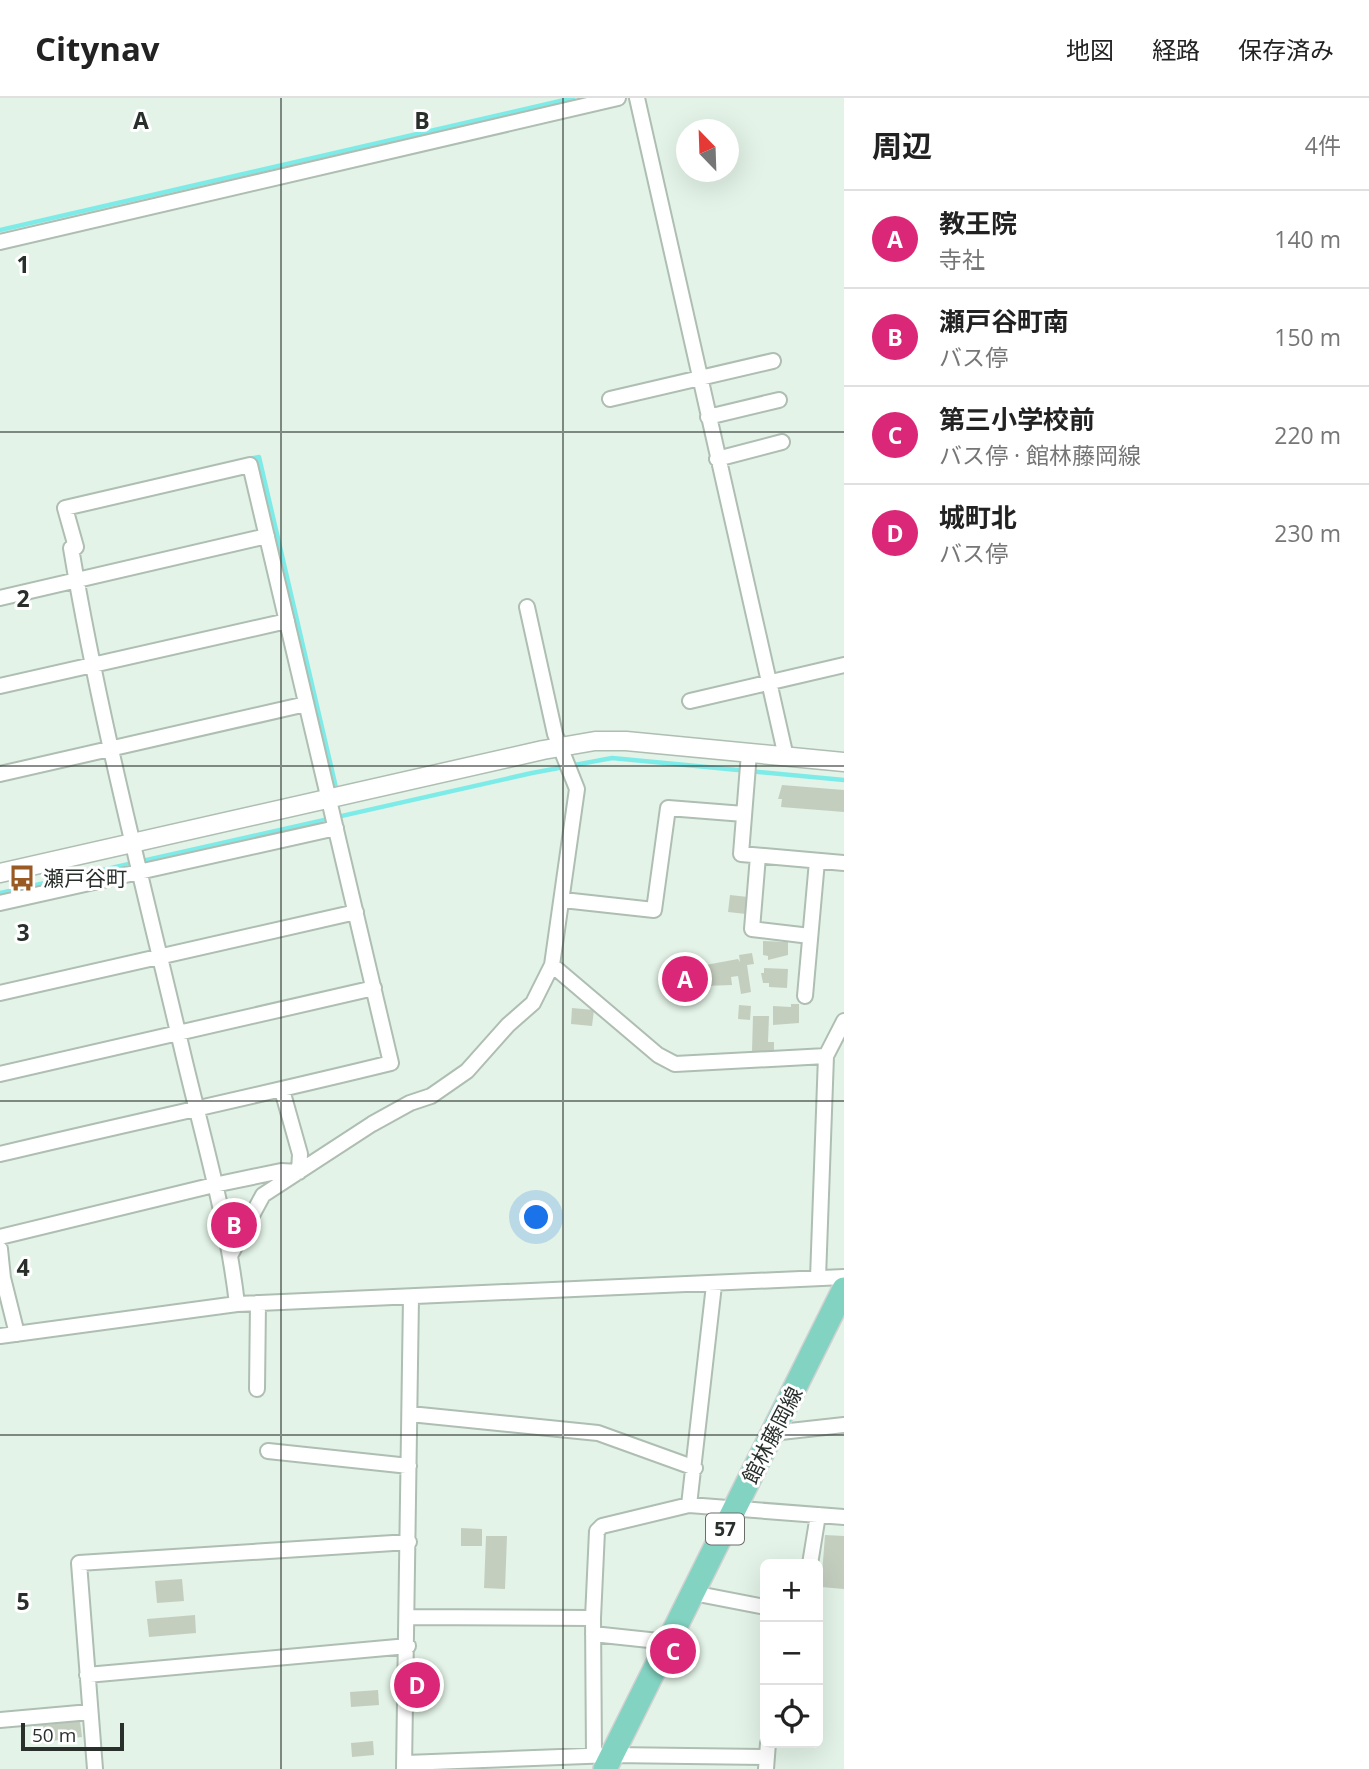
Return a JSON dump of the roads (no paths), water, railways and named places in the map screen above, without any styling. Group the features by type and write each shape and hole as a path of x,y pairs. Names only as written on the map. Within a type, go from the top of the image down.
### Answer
{"main road":[{"name":"館林藤岡線","path":"603,1760 668,1642 844,1289"}],"street":[{"path":"0,242 618,98"},
{"path":"637,98 786,757"},
{"path":"610,399 773,361"},
{"path":"708,417 779,400"},
{"path":"717,459 782,442"},
{"path":"0,1154 196,1108 282,1090 391,1063 250,465 65,508 76,547 71,548 93,664 133,843 160,956 178,1033 196,1108 214,1185 231,1254 237,1304"},
{"path":"0,597 267,537"},
{"path":"231,1254 263,1195 372,1124 410,1103 431,1096 467,1071 508,1025 533,1003 552,965 577,789 555,734 527,607"},
{"path":"0,686 287,621"},
{"path":"690,701 844,665"},
{"path":"0,774 306,704"},
{"path":"0,873 562,747 626,741 844,762"},
{"path":"749,753 741,854 844,863"},
{"path":"563,900 654,910 668,808 744,814"},
{"path":"0,903 336,828"},
{"path":"758,856 752,929 810,936"},
{"path":"805,996 817,861"},
{"path":"0,993 356,912"},
{"path":"552,965 658,1055 675,1064 827,1056"},
{"path":"0,1074 374,988"},
{"path":"818,1278 827,1056 844,1021"},
{"path":"282,1090 300,1154 299,1172"},
{"path":"0,1237 214,1185 281,1171 299,1172"},
{"path":"0,1249 3,1278 17,1334"},
{"path":"0,1336 237,1304 714,1285 844,1277"},
{"path":"689,1505 714,1285"},
{"path":"411,1297 405,1766 767,1756"},
{"path":"257,1389 258,1303"},
{"path":"410,1415 598,1433 695,1468"},
{"path":"772,1433 844,1425"},
{"path":"268,1451 410,1466"},
{"path":"603,1760 593,1634 597,1531 602,1526 689,1505 844,1517"},
{"path":"811,1559 818,1515"},
{"path":"95,1769 79,1563 409,1542"},
{"path":"693,1593 760,1606"},
{"path":"408,1617 593,1618"},
{"path":"593,1634 668,1642"},
{"path":"87,1675 408,1646"},
{"path":"0,1720 90,1712"}],"waterway":[{"path":"0,230 573,98"},
{"path":"249,459 259,457 337,792"},
{"path":"0,893 532,773 612,758 844,780"}],"place":[{"name":"瀬戸谷町","path":"22,878"},
{"name":"教王院","path":"685,979"},
{"name":"瀬戸谷町南","path":"234,1225"},
{"name":"第三小学校前","path":"673,1651"},
{"name":"城町北","path":"417,1685"}]}
